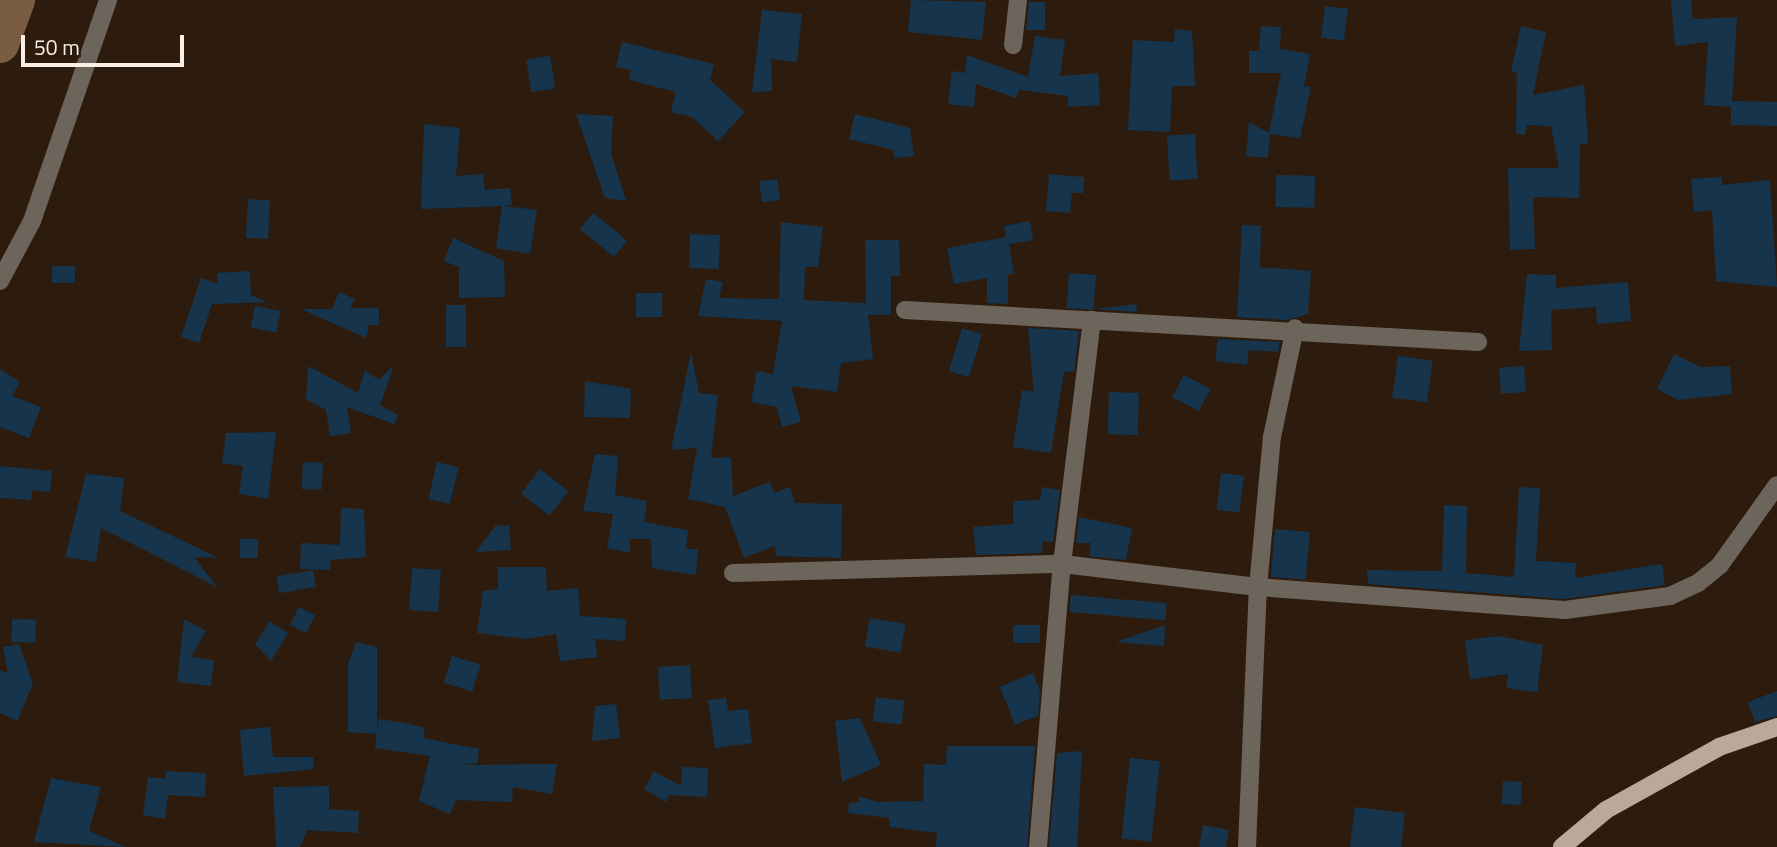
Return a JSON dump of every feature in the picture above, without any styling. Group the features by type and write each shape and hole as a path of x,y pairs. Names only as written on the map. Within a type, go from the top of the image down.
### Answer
{"main road":[{"path":"1562,847 1606,810 1707,754 1777,727"}],"street":[{"path":"0,281 32,221 108,0"},
{"path":"1013,45 1018,0"},
{"path":"905,310 1295,328 1478,342"},
{"path":"1038,847 1062,564 1092,320"},
{"path":"1247,847 1258,587 1272,437 1295,328"},
{"path":"733,573 1062,564 1258,587 1565,610 1670,596 1720,565 1777,485"}],"building":[{"path":"911,0 986,2 982,40 908,32"},
{"path":"1671,0 1691,0 1693,19 1737,17 1732,101 1777,102 1777,126 1731,125 1731,107 1704,105 1708,42 1675,46"},
{"path":"1029,2 1045,2 1045,30 1026,30"},
{"path":"1325,6 1348,9 1344,41 1321,38"},
{"path":"762,10 802,14 797,62 771,59 772,91 752,92"},
{"path":"1261,26 1281,27 1280,49 1310,54 1304,86 1311,87 1300,138 1270,134 1268,158 1246,156 1249,122 1269,133 1281,73 1249,73 1249,51 1259,51"},
{"path":"1521,26 1546,32 1533,95 1584,85 1588,143 1580,145 1579,198 1533,197 1535,249 1510,250 1508,168 1559,168 1551,126 1527,125 1525,135 1516,134 1517,73 1511,72"},
{"path":"1175,29 1192,31 1195,86 1172,86 1170,132 1128,130 1133,40 1174,42"},
{"path":"1035,36 1065,40 1060,76 1098,73 1100,105 1068,107 1068,96 1019,90 1016,98 976,84 974,107 948,104 952,71 965,73 967,55 1028,77"},
{"path":"622,42 714,64 710,80 745,112 718,141 692,117 671,112 676,92 629,80 631,70 616,67"},
{"path":"550,56 555,89 531,92 526,60"},
{"path":"576,114 613,116 611,153 626,201 605,198"},
{"path":"855,114 910,128 914,156 894,158 893,150 849,139"},
{"path":"424,124 460,128 456,176 483,174 485,190 510,188 512,205 504,206 537,210 530,254 496,248 502,206 421,209"},
{"path":"1195,134 1197,179 1169,180 1167,135"},
{"path":"1049,174 1084,177 1083,193 1072,193 1070,213 1046,211"},
{"path":"1276,175 1315,176 1314,208 1275,207"},
{"path":"1722,177 1722,185 1770,180 1777,287 1716,281 1712,210 1694,212 1691,179"},
{"path":"777,179 780,200 762,202 759,182"},
{"path":"248,199 270,200 268,239 246,238"},
{"path":"593,213 627,241 614,257 580,229"},
{"path":"1030,221 1033,240 1009,244 1014,274 1008,275 1008,304 987,303 987,278 954,284 947,248 1006,237 1004,226"},
{"path":"781,222 823,227 818,267 805,267 804,300 866,303 865,240 899,240 900,276 891,276 891,315 868,315 873,359 841,363 837,392 791,386 801,422 782,427 777,407 751,402 757,371 773,374 782,321 698,316 706,279 723,282 719,298 779,299"},
{"path":"1242,225 1261,226 1260,267 1311,271 1308,314 1287,320 1237,317"},
{"path":"690,234 720,235 719,269 689,268"},
{"path":"453,238 504,261 505,297 459,298 459,267 444,261"},
{"path":"52,266 75,266 75,283 52,283"},
{"path":"250,271 251,295 267,302 212,304 199,343 181,337 201,278 218,284 217,273"},
{"path":"1069,273 1096,275 1093,310 1067,308"},
{"path":"1527,274 1556,275 1556,288 1628,282 1631,321 1597,324 1596,307 1551,310 1552,350 1519,351"},
{"path":"339,292 355,299 350,308 379,308 379,325 369,325 366,338 301,309 332,309"},
{"path":"636,293 662,293 662,317 636,317"},
{"path":"1136,304 1137,312 1094,309"},
{"path":"446,305 466,305 466,347 446,347"},
{"path":"255,306 281,311 276,333 251,328"},
{"path":"962,328 982,334 969,377 949,371"},
{"path":"1028,328 1079,331 1074,371 1064,372 1051,453 1013,447 1022,390 1034,392"},
{"path":"1218,339 1280,342 1278,352 1249,350 1247,365 1215,361"},
{"path":"691,352 699,393 718,395 711,458 731,457 733,496 770,482 774,493 790,487 795,503 842,504 841,558 776,556 775,546 744,558 725,507 688,499 697,448 671,450"},
{"path":"1674,354 1701,367 1730,366 1732,394 1678,400 1657,389"},
{"path":"1398,356 1433,361 1427,402 1392,398"},
{"path":"394,365 380,405 398,415 394,424 347,407 351,433 330,436 326,410 306,399 308,366 358,393 365,370 379,380"},
{"path":"1524,366 1526,392 1501,394 1499,368"},
{"path":"0,369 20,382 12,396 41,407 29,438 0,427"},
{"path":"1184,375 1210,389 1199,411 1172,397"},
{"path":"585,381 631,389 630,418 584,417"},
{"path":"1109,392 1139,393 1138,435 1108,434"},
{"path":"276,432 268,499 239,494 243,466 222,463 226,433"},
{"path":"595,454 618,456 615,495 647,501 644,522 688,530 686,549 698,549 696,575 652,568 651,539 630,539 630,553 607,548 613,514 583,511"},
{"path":"303,462 323,463 322,490 302,489"},
{"path":"437,462 458,467 450,504 428,499"},
{"path":"0,466 52,471 50,492 32,490 31,500 0,498"},
{"path":"540,469 568,491 549,516 521,493"},
{"path":"1221,473 1244,476 1239,513 1216,510"},
{"path":"86,474 124,478 120,511 219,558 194,557 217,587 101,528 96,562 65,557"},
{"path":"1042,487 1060,490 1053,542 1043,541 1042,553 976,555 973,527 1013,524 1013,501 1040,500"},
{"path":"1519,487 1540,488 1536,561 1576,563 1575,578 1662,564 1665,585 1565,599 1368,584 1367,570 1442,571 1444,505 1467,506 1466,573 1514,577"},
{"path":"341,508 364,509 366,557 331,560 330,570 300,569 301,543 340,545"},
{"path":"1079,517 1132,528 1126,560 1089,556 1091,543 1076,543"},
{"path":"509,525 511,550 476,552 495,526"},
{"path":"1275,529 1310,532 1306,580 1271,577"},
{"path":"240,539 258,539 258,558 240,558"},
{"path":"498,567 546,567 547,591 578,588 580,616 626,619 625,641 595,639 597,657 560,661 556,634 526,639 477,633 483,591 498,589"},
{"path":"412,568 441,570 438,612 409,610"},
{"path":"313,570 316,587 280,593 277,576"},
{"path":"1071,595 1167,603 1165,620 1070,612"},
{"path":"299,607 315,615 306,633 290,625"},
{"path":"870,618 905,624 900,653 865,647"},
{"path":"12,619 36,620 35,643 11,642"},
{"path":"184,619 206,631 191,657 214,660 211,686 177,682"},
{"path":"270,621 288,633 271,661 255,644"},
{"path":"1013,625 1040,625 1040,643 1013,643"},
{"path":"1165,625 1164,646 1116,642"},
{"path":"1499,636 1543,645 1537,692 1506,688 1508,674 1470,679 1465,640"},
{"path":"356,642 377,647 377,730 379,719 405,723 425,728 423,738 479,749 477,763 461,765 557,764 552,794 513,787 512,802 456,800 450,814 419,801 430,756 375,748 377,734 348,732 348,664"},
{"path":"19,644 33,684 17,721 0,713 0,670 8,673 3,647"},
{"path":"452,656 481,665 473,692 444,683"},
{"path":"690,665 692,698 660,700 658,667"},
{"path":"1033,673 1040,691 1038,716 1015,725 1000,687"},
{"path":"1777,691 1777,716 1755,722 1748,702"},
{"path":"876,697 905,701 901,725 873,721"},
{"path":"726,698 728,711 748,709 752,743 715,748 708,700"},
{"path":"616,704 620,738 592,741 595,706"},
{"path":"860,718 881,765 842,782 835,721"},
{"path":"270,727 273,757 313,757 314,769 244,776 240,730"},
{"path":"947,746 1035,746 1027,847 936,847 937,833 890,827 889,818 848,813 849,803 859,802 859,796 877,802 923,801 924,764 946,765"},
{"path":"1082,751 1077,847 1049,847 1057,753"},
{"path":"1130,758 1160,761 1151,842 1122,839"},
{"path":"682,767 708,768 707,797 669,795 666,802 644,789 654,771 681,786"},
{"path":"165,771 206,773 205,797 168,795 165,819 143,815 148,777 166,779"},
{"path":"51,778 101,787 89,831 126,847 34,842"},
{"path":"1503,781 1522,782 1521,805 1502,804"},
{"path":"329,786 329,809 359,811 358,833 307,830 300,847 276,847 273,787"},
{"path":"1355,807 1405,813 1401,847 1350,847"},
{"path":"1203,825 1229,830 1226,847 1199,847"}],"waterway":[{"path":"0,44 16,0"}]}
